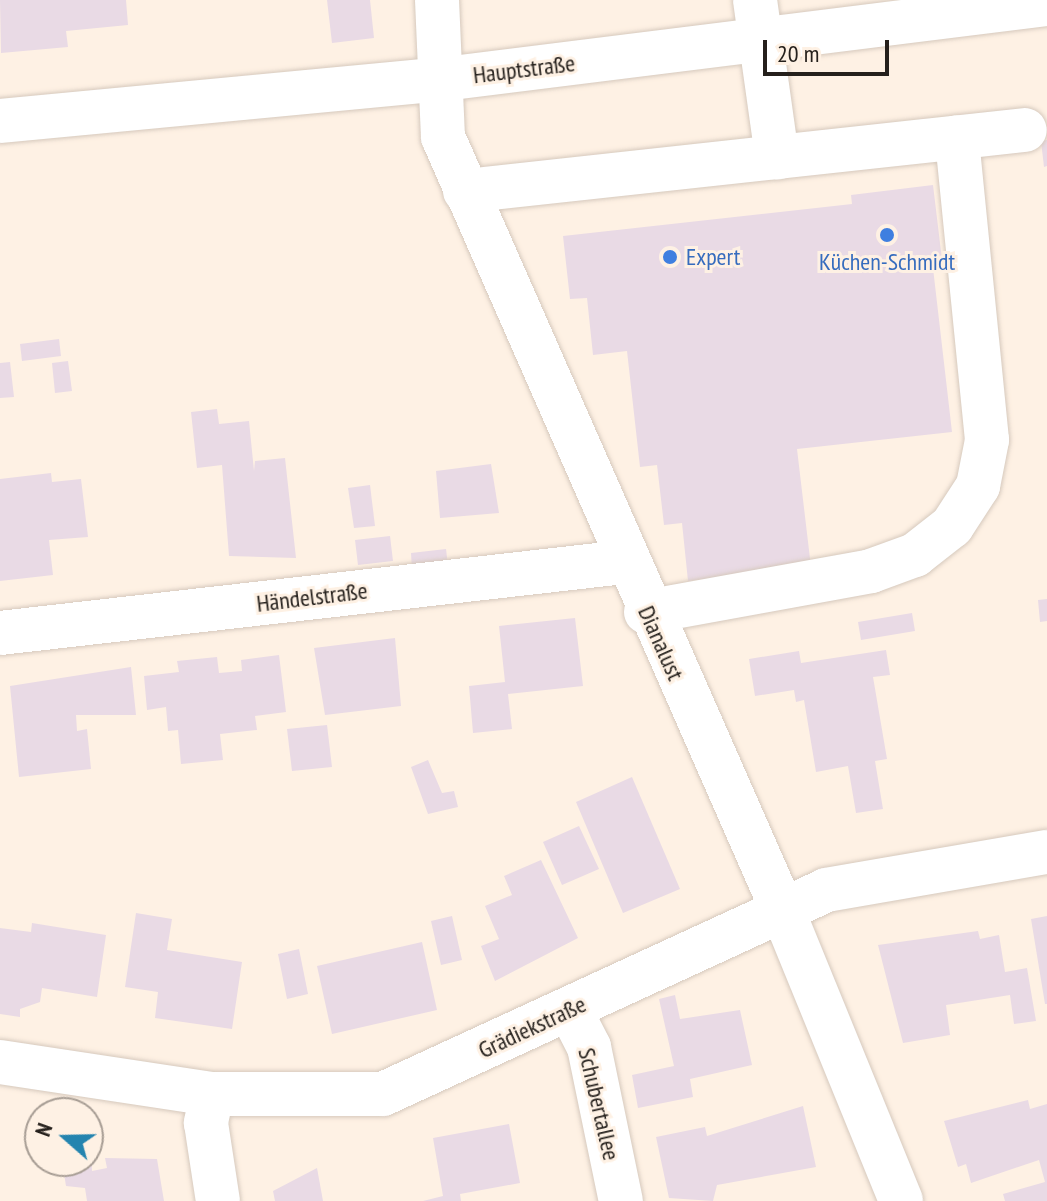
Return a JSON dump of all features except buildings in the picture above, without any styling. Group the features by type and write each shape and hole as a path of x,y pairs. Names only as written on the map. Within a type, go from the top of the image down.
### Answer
{"street":[{"name":"Dianalust","path":"437,0 436,80 443,137 624,562 782,909 901,1201"},
{"name":"Hauptstraße","path":"0,121 436,80 758,20 1047,4"},
{"path":"758,20 777,157"},
{"path":"465,191 1025,130"},
{"path":"646,612 871,571 915,555 952,526 978,486 987,440 957,137"},
{"name":"Händelstraße","path":"0,633 624,562"},
{"name":"Grädiekstraße","path":"0,1062 212,1094 383,1094 826,890 1047,852"},
{"name":"Schubertallee","path":"570,1010 589,1047 621,1201"},
{"path":"212,1094 206,1123 218,1201"}],"place":[{"name":"Küchen-Schmidt","path":"887,235"},
{"name":"Expert","path":"670,257"}]}
